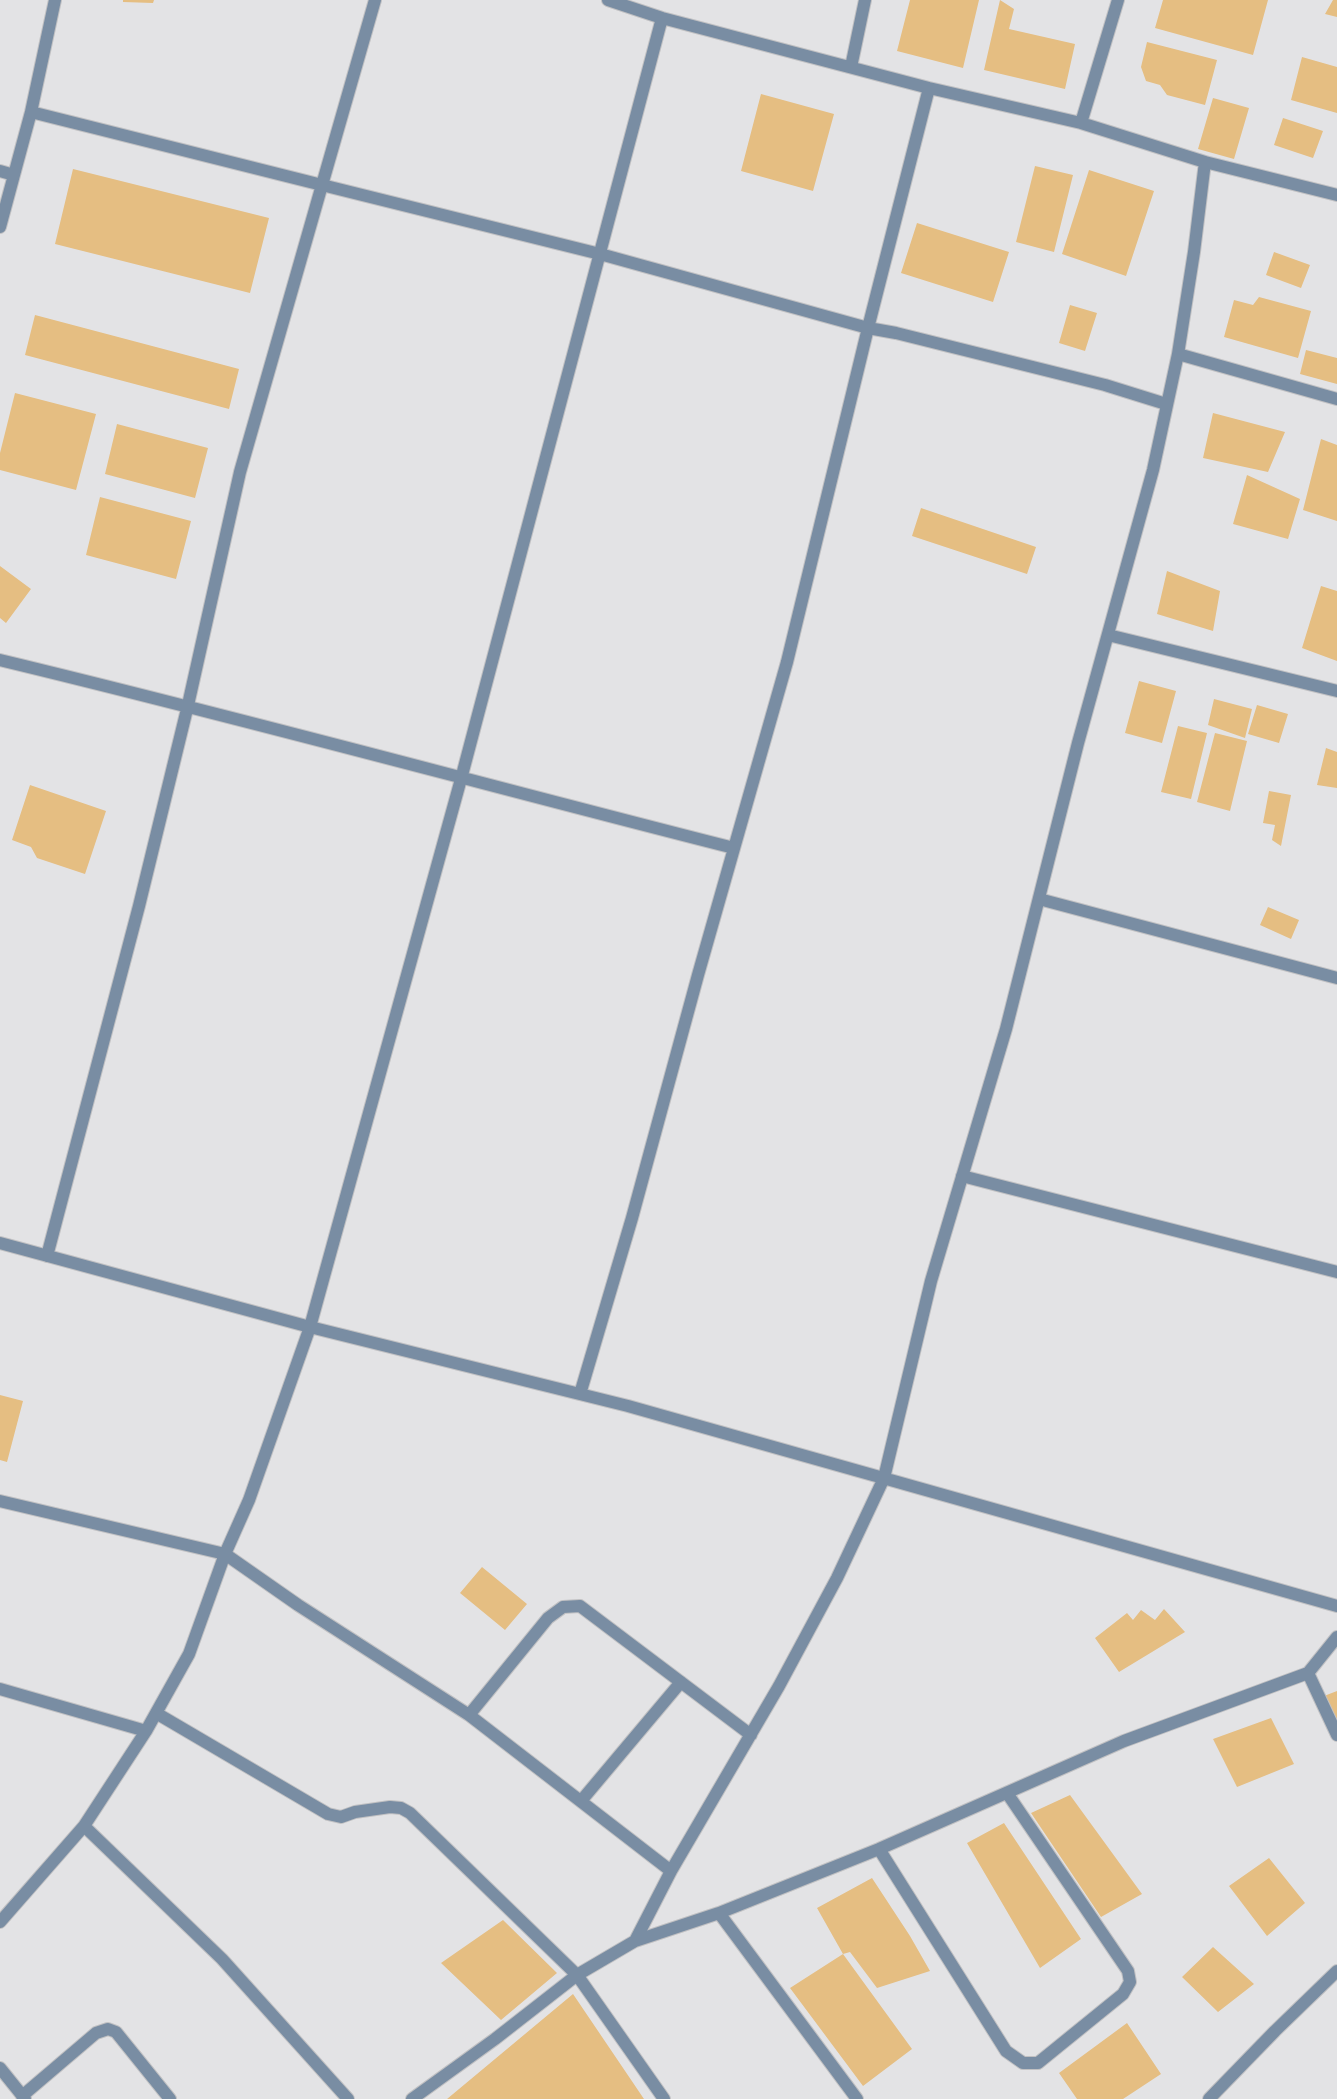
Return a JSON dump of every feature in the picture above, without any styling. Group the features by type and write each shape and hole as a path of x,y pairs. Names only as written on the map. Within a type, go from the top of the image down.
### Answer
{"street":[{"path":"0,227 31,112 56,0"},
{"path":"47,1256 140,906 188,705 240,472 374,0"},
{"path":"608,0 662,18 930,88 1081,123 1205,162 1337,195"},
{"path":"851,66 865,0"},
{"path":"1081,123 1118,0"},
{"path":"0,1922 5,1908 84,1826 146,1731 189,1654 225,1554 249,1500 310,1326 462,779 662,18"},
{"path":"580,1394 632,1218 786,662 868,328 930,88"},
{"path":"31,112 600,254 868,328 896,333 1105,385 1166,404"},
{"path":"635,1941 671,1871 751,1735 837,1578 884,1478 931,1281 1006,1029 1108,635 1153,470 1178,354 1194,252 1205,162"},
{"path":"0,172 14,176"},
{"path":"1178,354 1337,399"},
{"path":"1108,635 1337,691"},
{"path":"0,660 188,705 462,779 734,848"},
{"path":"1039,899 1337,978"},
{"path":"962,1176 1337,1272"},
{"path":"0,1243 310,1326 628,1406 1337,1606"},
{"path":"0,1501 225,1554 298,1605 469,1715 671,1871"},
{"path":"469,1715 548,1618 563,1607 580,1606 751,1735"},
{"path":"412,2099 495,2039 577,1975 635,1941 719,1913 879,1849 1124,1742 1308,1673 1337,1637"},
{"path":"1308,1673 1337,1735"},
{"path":"581,1801 681,1682"},
{"path":"0,1689 146,1731"},
{"path":"156,1713 328,1814 341,1817 355,1812 390,1807 401,1808 410,1813 577,1975 664,2099"},
{"path":"879,1849 1006,2051 1023,2063 1038,2063 1124,1994 1130,1982 1128,1971 1008,1793"},
{"path":"84,1826 222,1959 348,2099"},
{"path":"719,1913 858,2099"},
{"path":"1209,2099 1337,1971"},
{"path":"0,2068 24,2097 96,2033 108,2029 116,2032 170,2099"}],"building":[{"path":"123,0 154,0 153,3 123,2"},
{"path":"910,0 979,0 963,68 897,51"},
{"path":"1000,0 1014,9 1009,29 1075,44 1065,89 984,70"},
{"path":"1163,0 1268,0 1253,55 1155,28"},
{"path":"1333,0 1337,0 1337,17 1325,14"},
{"path":"1147,42 1217,60 1205,105 1167,95 1160,85 1146,81 1141,67"},
{"path":"1302,57 1337,67 1337,113 1291,100"},
{"path":"761,94 834,114 813,191 741,171"},
{"path":"1213,98 1249,108 1234,159 1198,149"},
{"path":"1283,118 1323,131 1313,158 1274,145"},
{"path":"1035,166 1073,175 1054,252 1016,242"},
{"path":"73,169 269,218 250,293 55,244"},
{"path":"1089,170 1154,191 1126,276 1062,254"},
{"path":"917,223 1009,252 993,302 901,273"},
{"path":"1274,252 1310,265 1301,288 1266,275"},
{"path":"1259,297 1311,311 1298,358 1224,337 1234,300 1253,305"},
{"path":"1070,305 1097,313 1085,351 1059,343"},
{"path":"35,315 239,369 229,409 25,355"},
{"path":"1306,350 1337,358 1337,384 1300,374"},
{"path":"15,393 96,414 76,490 0,470 0,453"},
{"path":"1213,413 1285,432 1268,472 1203,458"},
{"path":"117,424 208,448 195,498 105,474"},
{"path":"1321,439 1337,445 1337,521 1303,510"},
{"path":"1247,475 1300,499 1288,539 1233,524"},
{"path":"100,497 191,521 176,579 86,555"},
{"path":"921,508 1036,547 1027,574 912,536"},
{"path":"0,566 31,589 6,623 0,618"},
{"path":"1167,571 1220,591 1213,631 1157,614"},
{"path":"1321,586 1337,591 1337,661 1302,648"},
{"path":"1139,681 1176,691 1162,743 1125,733"},
{"path":"1214,699 1252,709 1245,738 1208,725"},
{"path":"1257,705 1288,714 1279,743 1248,734"},
{"path":"1178,726 1207,733 1191,799 1161,792"},
{"path":"1215,733 1247,741 1230,811 1197,802"},
{"path":"1326,748 1337,752 1337,788 1317,785"},
{"path":"30,785 106,811 85,874 37,858 31,847 12,840"},
{"path":"1269,791 1291,795 1281,846 1272,840 1275,825 1263,823"},
{"path":"1268,907 1299,920 1291,939 1260,925"},
{"path":"0,1395 23,1401 7,1462 0,1460"},
{"path":"482,1567 527,1604 505,1630 460,1593"},
{"path":"1164,1609 1185,1632 1119,1672 1095,1638 1127,1613 1133,1620 1141,1610 1155,1620"},
{"path":"1337,1691 1337,1724 1324,1696"},
{"path":"1271,1718 1294,1764 1237,1787 1213,1739"},
{"path":"1070,1795 1142,1894 1101,1917 1031,1813"},
{"path":"1004,1823 1081,1939 1040,1968 967,1843"},
{"path":"1269,1858 1305,1903 1267,1936 1229,1886"},
{"path":"872,1878 910,1936 930,1971 877,1988 850,1952 843,1954 817,1908"},
{"path":"503,1920 557,1973 501,2020 441,1963"},
{"path":"1213,1947 1254,1984 1218,2012 1182,1977"},
{"path":"843,1954 912,2049 863,2086 790,1988"},
{"path":"573,1994 644,2099 447,2099"},
{"path":"1127,2023 1161,2074 1123,2099 1077,2099 1059,2073"}]}
